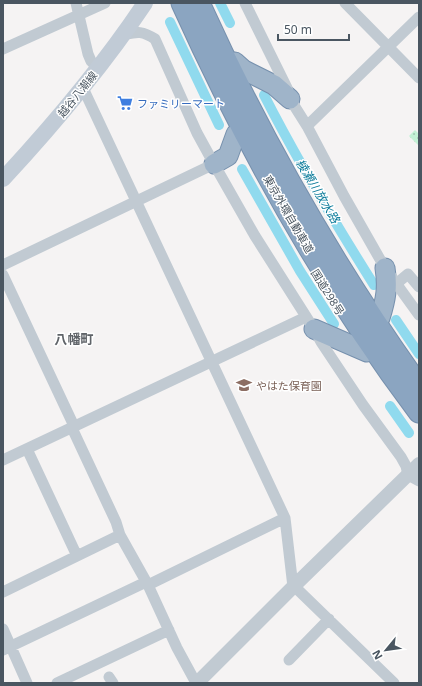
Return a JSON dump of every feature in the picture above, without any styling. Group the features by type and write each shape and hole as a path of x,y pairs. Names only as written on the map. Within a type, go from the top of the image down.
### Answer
{"highway":[{"name":"国道298号","path":"173,3 236,134 288,227 367,352 419,425"},
{"name":"東京外環自動車道","path":"182,3 248,140 304,241 338,297 374,351 419,412"},
{"name":"東京外環自動車道","path":"199,3 234,79 293,191 352,289 419,386"},
{"path":"207,3 287,164 347,266 380,318 419,372"},
{"path":"235,62 244,70 274,85 290,99"},
{"path":"214,164 228,156 236,134"},
{"path":"380,318 385,303 387,286 385,268"},
{"path":"310,323 367,352"}],"main road":[{"name":"越谷八潮線","path":"3,179 54,123 83,88 122,35 135,10 145,3"}],"street":[{"path":"76,3 88,54 91,61 98,68"},
{"path":"3,49 105,3"},
{"path":"245,3 287,88 290,99 307,126 344,196 385,268 419,315"},
{"path":"345,3 419,78"},
{"path":"307,126 419,17"},
{"path":"122,35 137,32 145,33 155,39 197,133 255,236 321,342 363,406 401,457 413,478"},
{"path":"83,88 286,518 293,586 394,683"},
{"path":"3,265 214,164"},
{"path":"396,284 408,274 419,287"},
{"path":"3,275 116,522 120,535 147,584 177,648 196,683 293,586 413,478 419,464"},
{"path":"3,460 212,361 310,323"},
{"path":"27,449 77,556"},
{"path":"7,648 286,518"},
{"path":"3,592 120,535"},
{"path":"289,660 329,619"},
{"path":"3,629 7,648 27,683"},
{"path":"57,683 169,630"}],"green space":[{"path":"415,130 419,134 418,145 409,136"}],"waterway":[{"name":"綾瀬川放水路","path":"220,3 230,23"},
{"name":"綾瀬川放水路","path":"170,22 219,125"},
{"name":"綾瀬川放水路","path":"264,95 317,191 374,285"},
{"name":"綾瀬川放水路","path":"242,169 300,271 334,324"},
{"name":"綾瀬川放水路","path":"396,320 419,354"},
{"name":"綾瀬川放水路","path":"390,406 409,433"}],"place":[{"name":"ファミリーマート","path":"125,103"},
{"name":"やはた保育園","path":"244,385"}],"district":[{"name":"八幡町","path":"74,339"}]}
